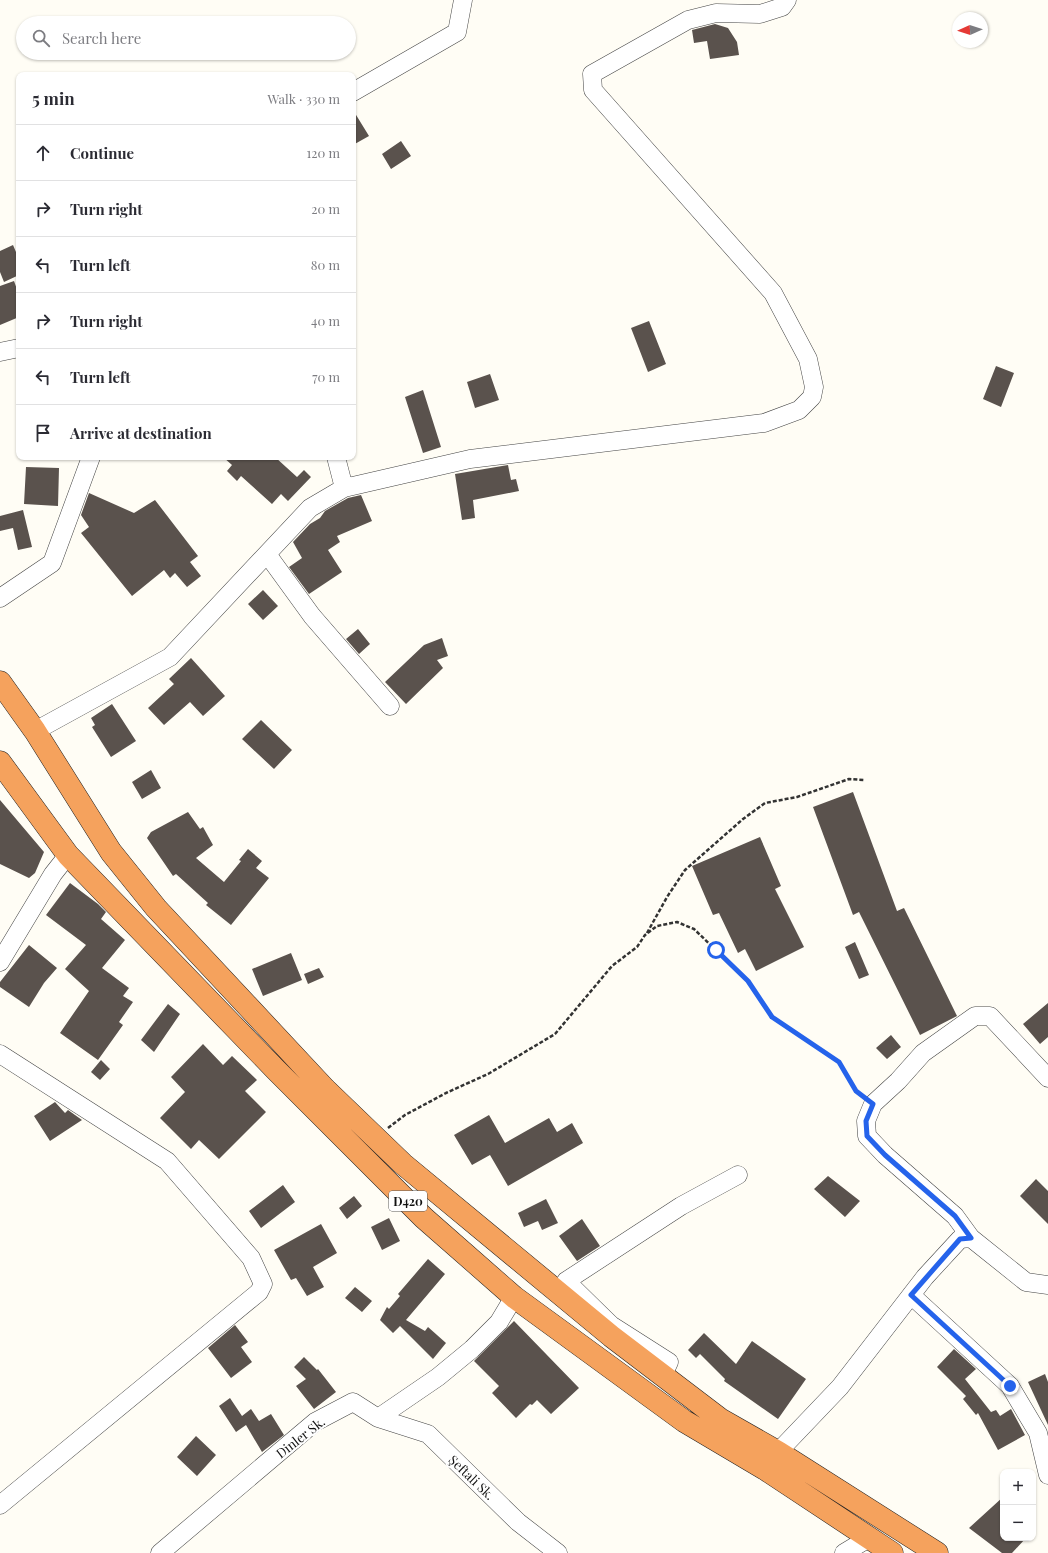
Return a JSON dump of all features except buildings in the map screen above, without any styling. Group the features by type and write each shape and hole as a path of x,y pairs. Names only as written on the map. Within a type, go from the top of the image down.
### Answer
{"highway":[{"path":"0,682 35,731 111,852 156,908 325,1089 403,1164 611,1336 720,1419 778,1452 936,1553"},
{"name":"D420","path":"0,762 68,855 276,1070 424,1218 514,1297 684,1421 765,1469 892,1553"}],"street":[{"path":"356,90 457,32 463,0"},
{"path":"35,731 170,657 310,508 344,488 470,458 764,423 799,410 812,397 814,387 808,360 773,293 593,90 592,74 688,20 716,14 760,14 782,7 788,0"},
{"path":"0,352 16,349"},
{"path":"0,598 52,563 90,460"},
{"path":"337,460 344,488"},
{"path":"267,554 312,616 390,706"},
{"path":"0,962 53,874 68,855"},
{"path":"1048,1078 990,1016 975,1016 923,1054 898,1081 873,1104 866,1121 867,1136 885,1155 955,1216 971,1238 1026,1282 1048,1285"},
{"path":"0,1054 167,1161 251,1258 263,1284 259,1292 0,1505"},
{"path":"663,1376 669,1362 611,1325 566,1281 681,1206 738,1175"},
{"path":"778,1452 840,1387 911,1295 960,1239 971,1238"},
{"path":"911,1295 1010,1386 1038,1433 1048,1475"},
{"path":"378,1418 438,1377 472,1349 499,1322 514,1297"},
{"name":"Dinler Sk.","path":"160,1553 315,1422 353,1402 378,1418"},
{"name":"Şeftali Sk.","path":"378,1418 428,1434 518,1522 558,1553"},
{"path":"844,1553 869,1538"}],"path":[{"path":"375,1137 405,1115 446,1093 488,1074 555,1034 612,966 637,947 667,897 686,870 743,819 765,803 797,797 849,779 865,780"},
{"path":"645,935 657,926 676,922 694,929 748,981 772,1017 839,1062 856,1091 873,1104"}],"route":[{"path":"716,950 748,981 772,1017 798,1033 817,1048 839,1062 856,1091 873,1104 866,1121 867,1136 885,1155 955,1216 971,1238 960,1239 925,1277 911,1295 1010,1386"}]}
